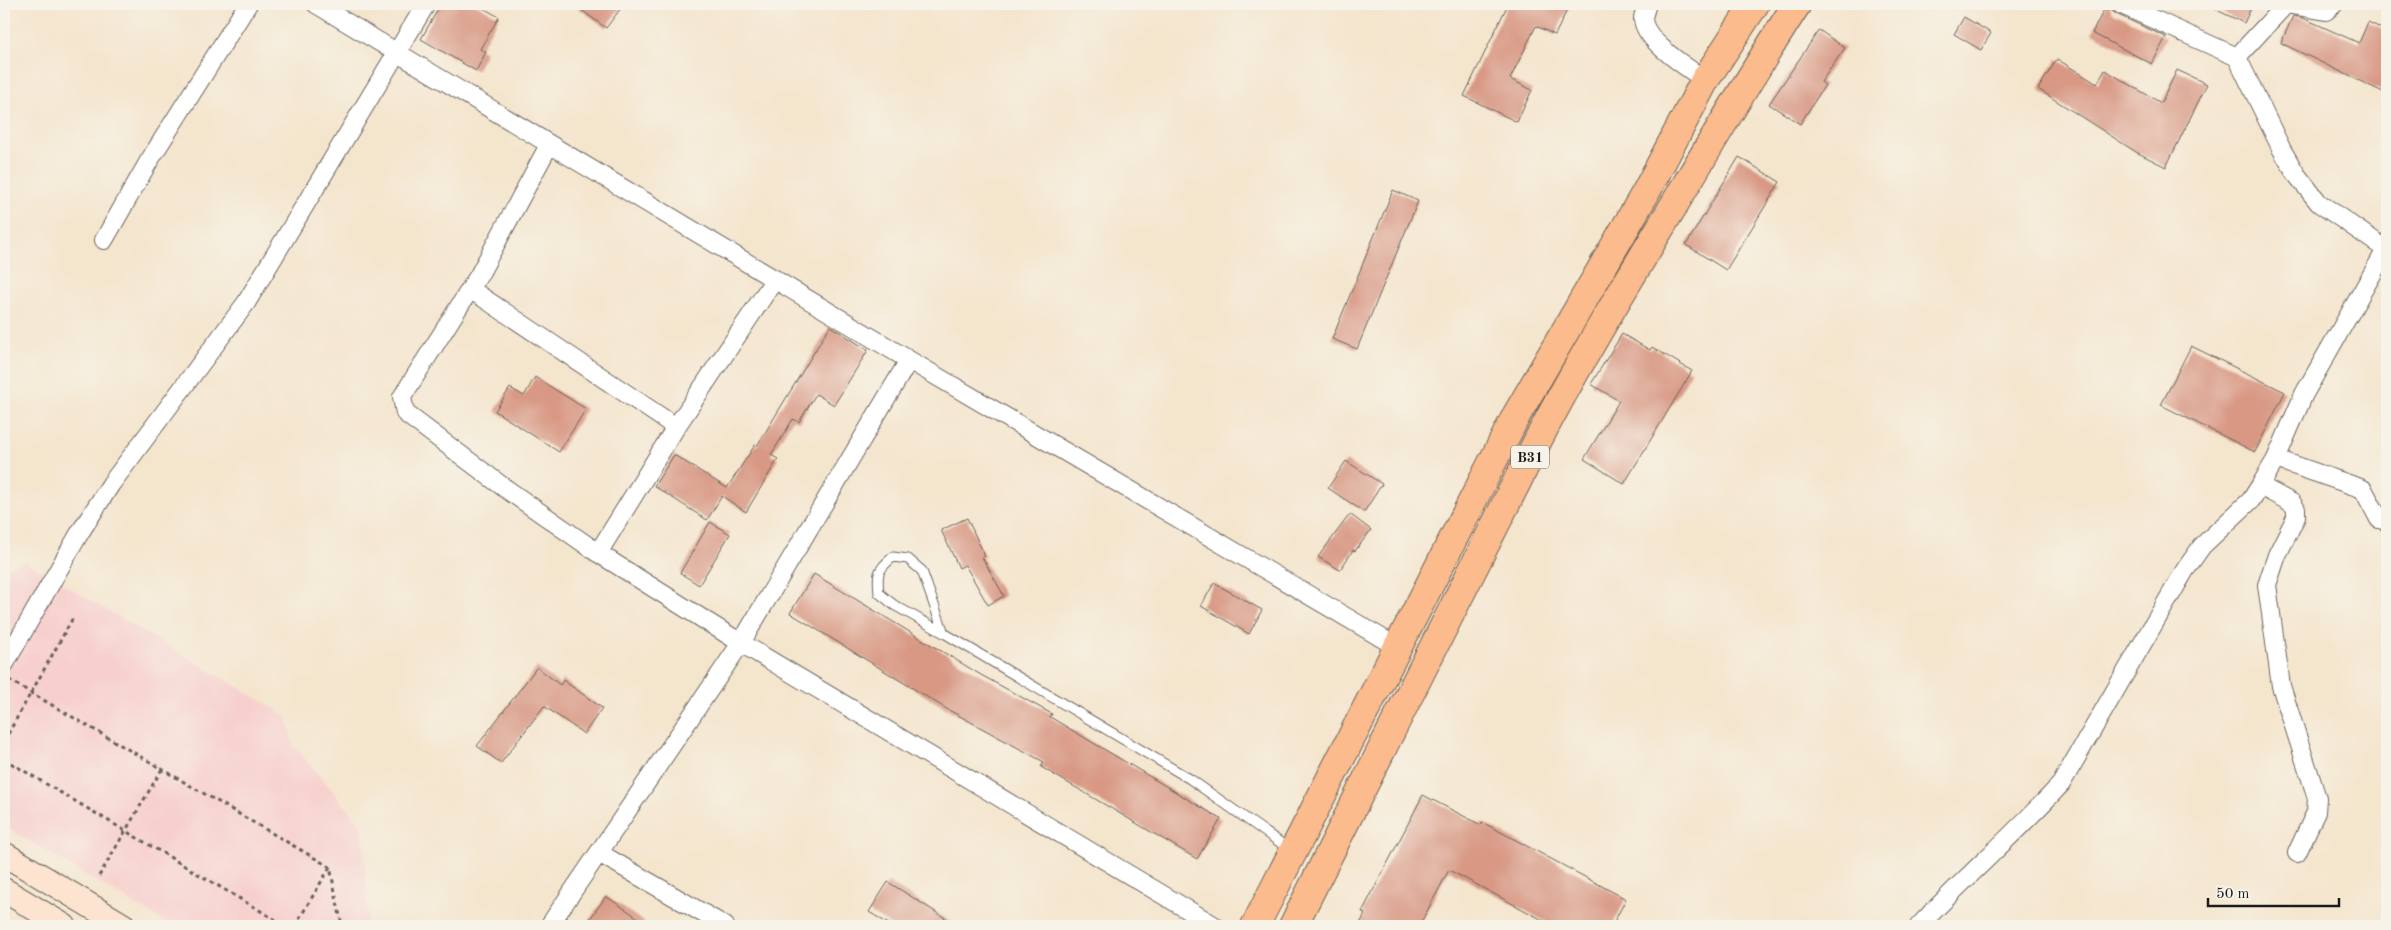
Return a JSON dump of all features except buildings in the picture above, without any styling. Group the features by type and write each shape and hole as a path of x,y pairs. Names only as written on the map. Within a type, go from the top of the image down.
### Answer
{"main road":[{"name":"B31","path":"1255,926 1397,647 1429,590 1517,414 1646,192 1705,80 1755,4"},
{"name":"B31","path":"1293,926 1454,603 1479,560 1539,439 1604,321 1736,98 1797,4"},
{"path":"1429,590 1454,603"}],"street":[{"path":"104,240 145,169 248,4"},
{"path":"316,4 909,360 1397,647"},
{"path":"4,665 79,534 111,484 246,303 398,54 426,4"},
{"path":"1646,4 1643,20 1648,32 1675,59 1705,80"},
{"path":"1919,926 1957,886 2033,814 2060,784 2185,570 2202,546 2251,500 2260,486 2276,459 2304,394 2387,249 2319,203 2282,150 2237,57 2120,4"},
{"path":"2237,57 2286,4 2326,11 2334,4"},
{"path":"549,145 470,289 402,397 405,413 502,486 598,553 741,643 1215,926"},
{"path":"598,553 676,427 775,279"},
{"path":"470,289 676,427"},
{"path":"549,926 741,643 909,360"},
{"path":"2276,459 2363,489 2379,519 2387,521"},
{"path":"2260,486 2292,503 2296,509 2296,516 2277,555 2267,585 2281,686 2317,798 2316,812 2297,853"},
{"path":"599,853 725,926"},
{"path":"4,854 124,926"},
{"path":"4,890 64,926"}],"lane":[{"path":"944,633 922,571 908,559 892,557 880,568 877,578 880,593 894,605 1190,779 1294,852"}],"path":[{"path":"4,741 74,616"},
{"path":"4,676 330,867 342,926"},
{"path":"4,759 286,926"},
{"path":"99,876 162,769"},
{"path":"295,926 330,867"}],"shaded area":[{"path":"24,561 287,716 293,745 363,827 368,926 171,926 4,826 4,570"}]}
